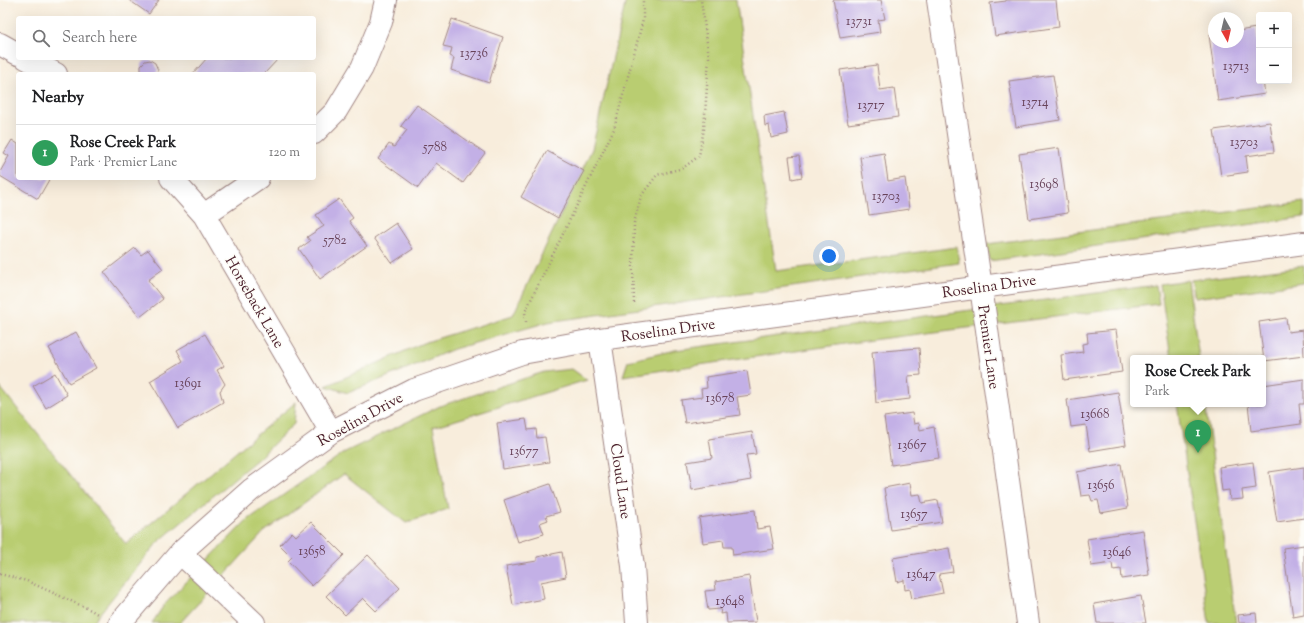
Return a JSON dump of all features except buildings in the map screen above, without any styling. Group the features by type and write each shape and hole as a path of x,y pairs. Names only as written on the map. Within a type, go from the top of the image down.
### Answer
{"street":[{"path":"316,131 336,112 362,68 381,22 386,0"},
{"name":"Premier Lane","path":"938,0 981,287 1028,623"},
{"path":"0,44 16,53"},
{"path":"30,60 52,72"},
{"name":"Horseback Lane","path":"173,180 204,215 331,432"},
{"path":"204,215 255,180"},
{"name":"Roselina Drive","path":"120,623 180,553 251,490 331,432 421,387 522,353 600,339 1304,243"},
{"name":"Cloud Lane","path":"600,339 633,566 637,623"},
{"path":"180,553 254,623"}],"path":[{"path":"526,322 525,312 614,129 643,20 643,0"},
{"path":"634,303 634,223 641,196 657,175 683,168 699,156 704,130 709,57 702,0"},
{"path":"0,574 27,581 91,610 99,616"}],"green space":[{"path":"626,0 736,0 776,271 957,247 959,263 548,322 454,349 348,393 326,386 423,343 513,315 592,149"},
{"path":"1304,202 1304,217 990,261 987,244"},
{"path":"1304,266 1304,283 1195,298 1191,280"},
{"path":"1188,280 1199,355 1171,355 1160,284"},
{"path":"1156,285 1159,304 879,339 623,376 628,361 675,350"},
{"path":"572,369 587,380 433,427 448,509 406,523 344,474 264,532 180,623 152,623 164,605 246,521 345,452 440,406 544,372"},
{"path":"0,387 126,544 296,402 294,424 260,457 158,542 92,623 0,623"},
{"path":"1177,407 1205,407 1236,623 1209,623"}],"place":[{"name":"Rose Creek Park","path":"1198,453"}]}
